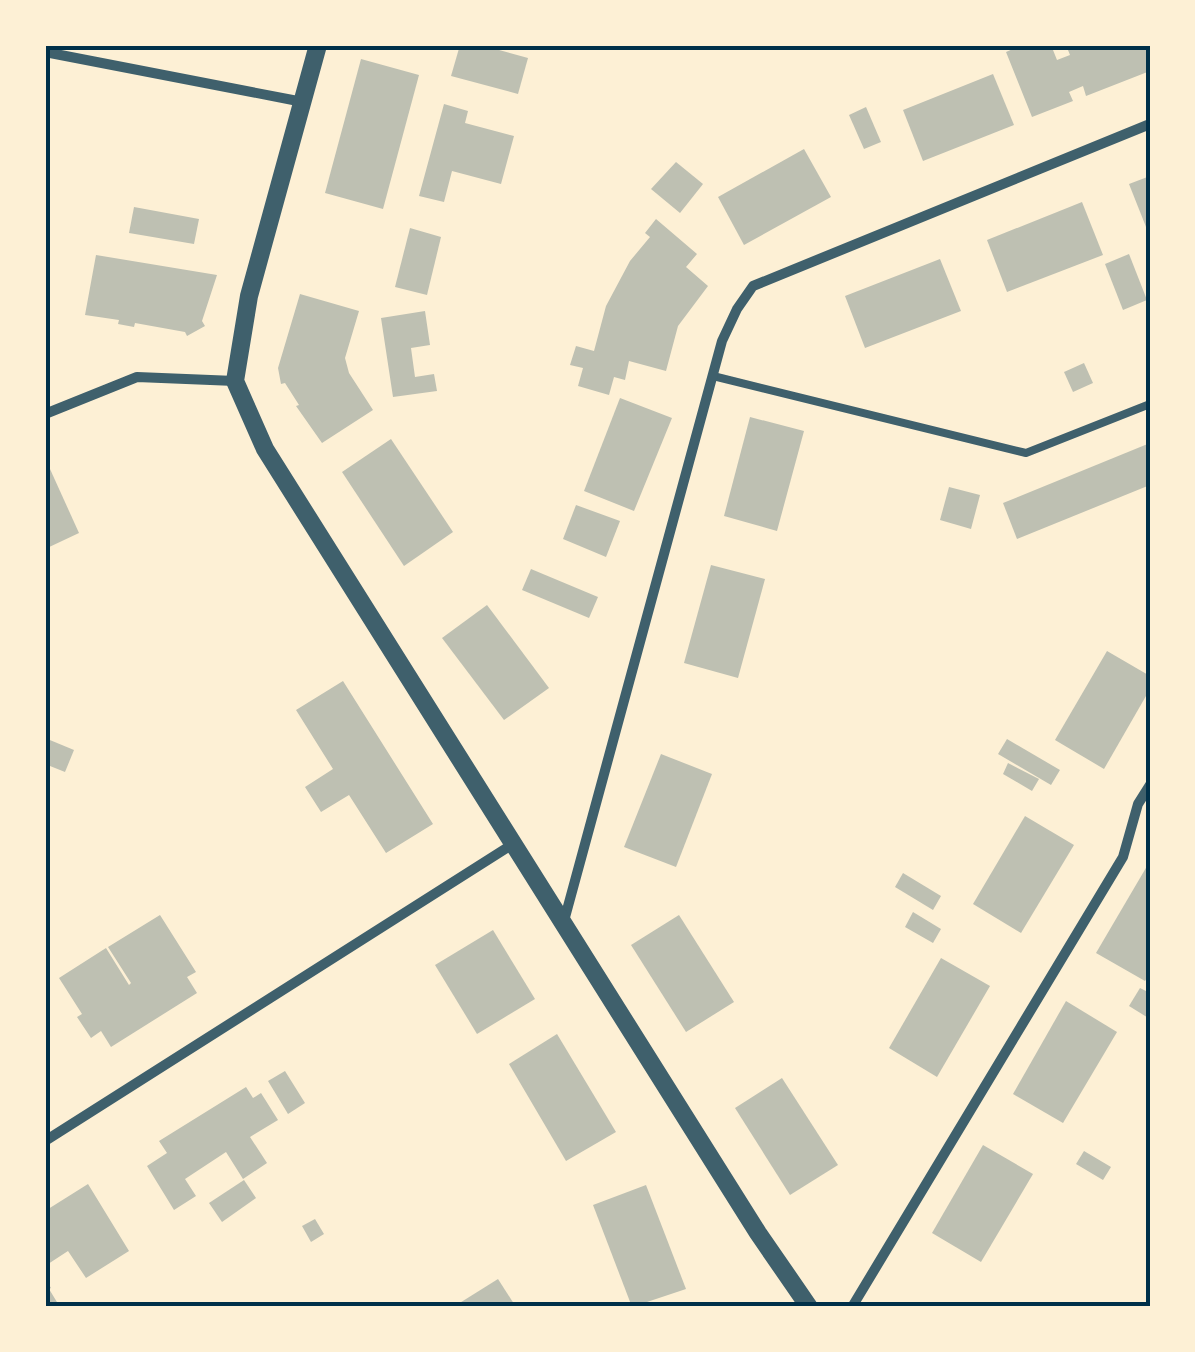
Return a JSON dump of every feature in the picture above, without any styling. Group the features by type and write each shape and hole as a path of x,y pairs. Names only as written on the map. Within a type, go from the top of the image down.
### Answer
{"street":[{"path":"318,45 248,296 235,380 265,448 758,1233 809,1307"},
{"path":"45,52 303,102"},
{"path":"564,922 722,341 753,286 1150,124"},
{"path":"45,414 137,377 235,380"},
{"path":"852,1307 1123,857 1138,804 1150,785"},
{"path":"45,1140 513,844"}],"lane":[{"path":"713,376 1026,453 1150,404"}],"building":[{"path":"460,45 481,45 528,58 518,94 451,76"},
{"path":"1022,45 1051,45 1057,60 1070,55 1066,45 1150,45 1150,71 1086,96 1083,86 1069,92 1073,101 1032,117 1006,52"},
{"path":"361,59 419,75 383,209 325,193"},
{"path":"993,74 1014,125 923,161 903,110"},
{"path":"444,104 468,111 465,123 514,136 501,184 452,171 444,202 419,196"},
{"path":"866,107 881,142 864,149 849,115"},
{"path":"804,149 831,197 744,245 718,197"},
{"path":"676,162 703,184 680,213 651,189"},
{"path":"1150,176 1150,237 1129,184"},
{"path":"1082,202 1103,255 1007,292 987,240"},
{"path":"134,207 199,219 194,244 129,233"},
{"path":"656,219 697,254 686,267 708,286 678,326 666,371 629,361 625,380 614,377 609,395 578,386 583,368 570,365 576,346 594,351 606,306 630,261 650,237 645,233"},
{"path":"410,228 441,237 427,295 395,287"},
{"path":"1129,254 1147,300 1123,310 1105,264"},
{"path":"96,255 217,275 202,321 205,326 187,336 185,332 135,323 134,327 118,324 119,320 85,315"},
{"path":"940,259 961,311 865,348 845,296"},
{"path":"300,294 359,311 345,358 349,373 373,410 322,443 285,383 281,384 278,368"},
{"path":"425,311 430,345 411,348 415,377 434,374 437,391 393,397 381,318"},
{"path":"1084,363 1093,383 1073,392 1064,372"},
{"path":"620,398 672,418 634,511 584,491"},
{"path":"750,417 804,431 777,531 724,516"},
{"path":"391,439 453,532 404,566 342,472"},
{"path":"1150,443 1150,485 1017,539 1003,503"},
{"path":"45,458 79,533 45,549"},
{"path":"949,487 980,495 971,529 940,520"},
{"path":"576,505 620,521 606,557 563,539"},
{"path":"711,565 765,579 738,678 684,663"},
{"path":"531,569 598,597 589,618 522,590"},
{"path":"487,605 549,688 504,720 442,638"},
{"path":"1107,651 1150,676 1150,689 1104,769 1055,740"},
{"path":"343,681 433,824 386,853 349,795 321,812 305,787 333,769 296,710"},
{"path":"45,738 74,750 65,772 45,764"},
{"path":"1007,739 1060,770 1051,785 998,754"},
{"path":"661,754 712,774 676,867 624,847"},
{"path":"1008,763 1039,779 1032,791 1003,774"},
{"path":"1025,816 1074,845 1021,933 973,904"},
{"path":"1150,861 1150,973 1145,981 1096,953"},
{"path":"903,873 941,896 933,910 895,887"},
{"path":"913,912 941,929 933,943 905,927"},
{"path":"160,915 196,972 187,977 197,993 111,1047 101,1031 91,1038 77,1017 82,1014 59,978 106,948 129,985 108,947"},
{"path":"679,915 734,1002 686,1032 631,945"},
{"path":"493,930 535,999 477,1034 435,965"},
{"path":"941,958 990,986 937,1077 889,1048"},
{"path":"1140,988 1150,993 1150,1019 1129,1006"},
{"path":"1066,1001 1117,1032 1063,1123 1013,1094"},
{"path":"557,1034 616,1132 566,1161 509,1064"},
{"path":"285,1071 305,1103 288,1114 268,1081"},
{"path":"782,1078 838,1165 790,1195 735,1108"},
{"path":"246,1087 253,1098 261,1093 278,1120 250,1137 267,1163 243,1179 226,1152 185,1179 196,1196 174,1210 147,1166 167,1153 159,1141"},
{"path":"983,1145 1033,1174 981,1262 932,1233"},
{"path":"1084,1151 1111,1167 1103,1180 1076,1164"},
{"path":"244,1180 256,1198 222,1222 209,1203"},
{"path":"88,1184 129,1251 86,1278 68,1251 45,1266 45,1211"},
{"path":"646,1185 686,1289 632,1307 593,1205"},
{"path":"315,1219 324,1234 311,1242 302,1226"},
{"path":"45,1278 49,1289 60,1307 45,1307"},
{"path":"498,1279 516,1307 459,1307 458,1304"}]}
